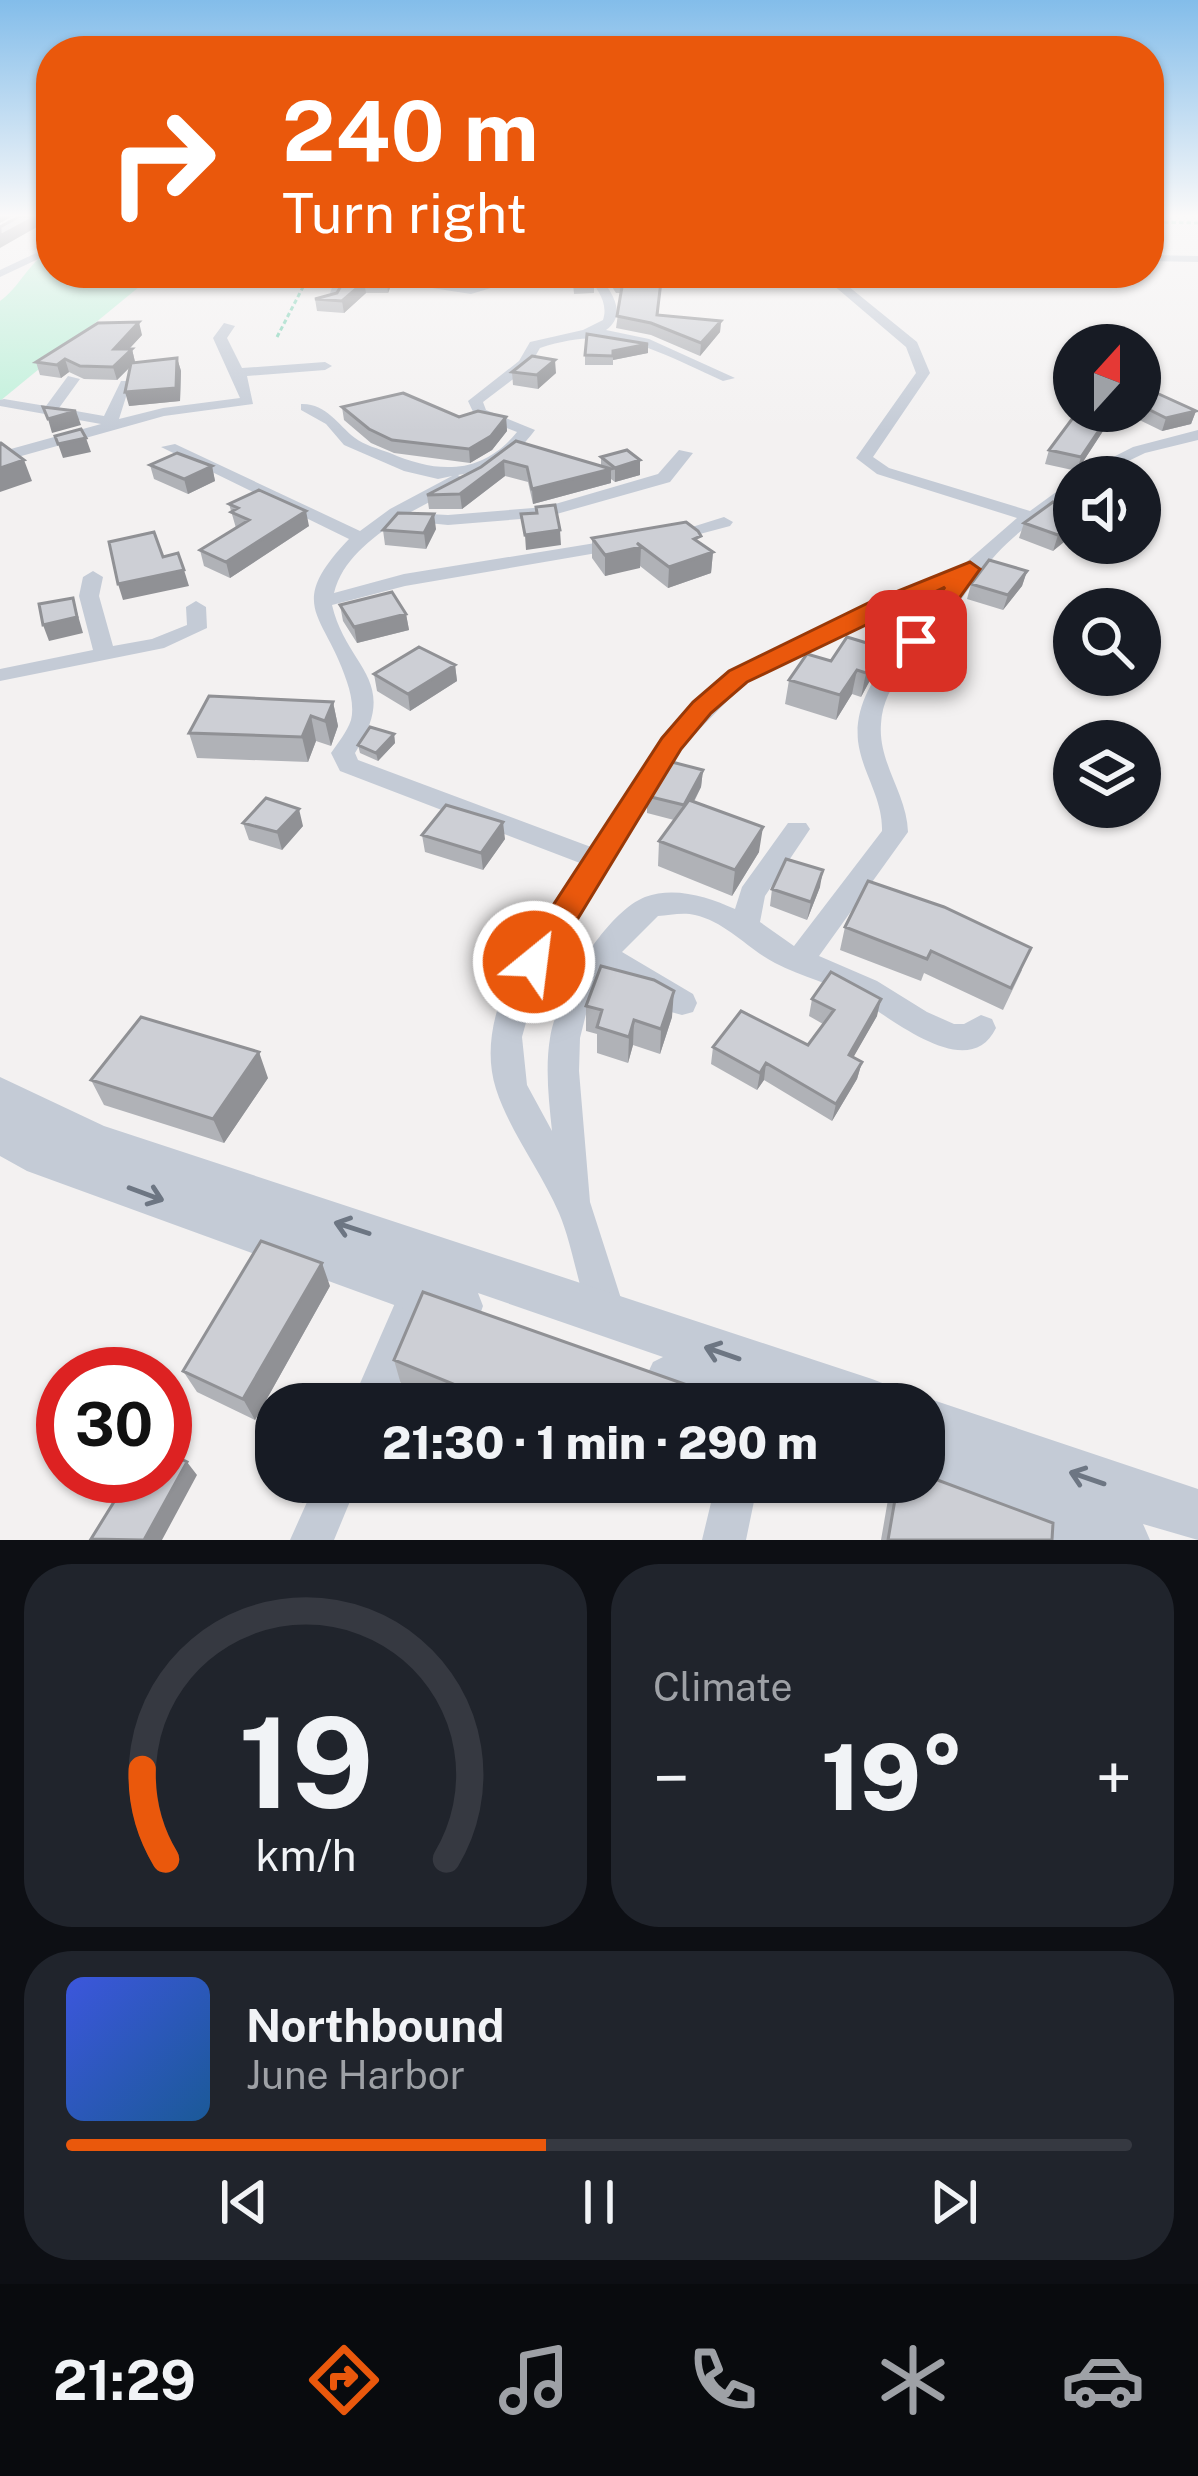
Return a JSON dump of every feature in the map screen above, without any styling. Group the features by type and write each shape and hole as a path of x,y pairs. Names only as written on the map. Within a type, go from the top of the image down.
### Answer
{"street":[{"path":"331,299 336,288"},
{"path":"598,332 613,314 612,300 603,288"},
{"path":"843,288 912,345 923,374 864,458 884,471 1031,517"},
{"path":"0,458 113,422 192,405 248,401 220,338 230,326"},
{"path":"597,859 348,765 343,753 364,718 362,698 339,639 325,621 322,602 328,581 362,538 506,456 527,430 480,413 475,401 524,364 539,342 598,332 644,342 728,378"},
{"path":"239,373 325,366"},
{"path":"52,408 74,379"},
{"path":"113,422 126,384"},
{"path":"4,403 113,422"},
{"path":"306,407 331,421 350,442 410,468 438,474 490,464"},
{"path":"1124,456 1198,435"},
{"path":"170,447 362,538"},
{"path":"390,518 448,520 546,512 668,477 685,453"},
{"path":"800,960 896,832 897,814 869,740 871,708 894,667 939,616 970,569 1016,524 1053,500"},
{"path":"322,602 404,580 713,532"},
{"path":"576,1210 511,1087 507,1037 520,990 548,934 671,744 738,676 876,608 970,569"},
{"path":"92,577 89,596 105,655"},
{"path":"0,674 157,644 197,628 196,607"},
{"path":"745,926 752,894 797,830"},
{"path":"607,1314 576,1210 560,1073 562,1035 589,968 651,906 698,904 745,926 781,953 867,988 916,1021 952,1037 970,1037 981,1028"},
{"path":"601,954 682,1003"},
{"path":"0,1094 94,1142 810,1383"},
{"path":"0,1133 42,1157 680,1383"},
{"path":"380,1383 419,1292"},
{"path":"945,1429 1198,1516"},
{"path":"945,1476 1124,1540"},
{"path":"312,1540 328,1503"},
{"path":"724,1540 732,1503"}],"path":[{"path":"277,337 290,321 301,288"}],"green space":[{"path":"14,288 138,288 0,401 0,301"}],"building":[{"path":"340,288 357,288 342,301 315,299"},
{"path":"622,288 660,288 657,315 721,321 701,343 651,323 617,316"},
{"path":"139,322 114,349 132,349 113,367 80,366 65,359 57,365 36,362 98,323"},
{"path":"587,334 648,344 613,351 613,356 585,355"},
{"path":"532,356 555,360 537,375 512,372"},
{"path":"177,358 176,388 125,392 131,363"},
{"path":"403,393 459,417 478,411 506,417 491,436 469,449 392,440 342,407"},
{"path":"1161,395 1196,411 1161,416"},
{"path":"43,407 76,411 48,419"},
{"path":"81,429 86,438 58,444 55,436"},
{"path":"1062,432 1098,432 1082,456 1049,450"},
{"path":"516,441 611,469 532,489 527,467 504,461 460,494 427,495 481,467"},
{"path":"1,443 24,460 0,468"},
{"path":"627,450 640,460 615,468 601,457"},
{"path":"177,453 212,466 184,479 150,465"},
{"path":"259,490 306,511 226,562 200,550 249,520 231,512 238,508 229,504"},
{"path":"1053,502 1053,533 1024,523"},
{"path":"555,505 560,530 525,535 521,514"},
{"path":"398,513 434,514 424,533 383,530"},
{"path":"686,522 701,536 694,539 713,552 669,567 637,543 641,547 605,555 592,538"},
{"path":"154,532 163,557 178,553 184,570 118,584 109,542"},
{"path":"989,560 1027,571 1008,595 971,584"},
{"path":"392,592 406,614 354,627 340,605"},
{"path":"73,598 77,617 43,625 39,604"},
{"path":"847,637 880,647 866,673 857,670 840,695 789,680 807,654 831,661"},
{"path":"419,647 455,665 408,694 374,674"},
{"path":"209,696 333,702 325,721 311,716 302,737 189,733"},
{"path":"370,727 394,734 376,753 358,745"},
{"path":"668,761 703,770 684,805 647,796"},
{"path":"266,798 299,809 277,832 243,823"},
{"path":"689,800 763,827 735,870 659,841"},
{"path":"446,805 503,822 481,853 422,835"},
{"path":"786,859 823,870 811,902 772,889"},
{"path":"868,881 944,907 1031,948 1011,988 931,951 927,959 845,927"},
{"path":"601,966 654,980 674,991 661,1029 634,1020 629,1037 597,1027 602,1010 586,1006"},
{"path":"831,972 881,999 849,1055 862,1062 836,1104 766,1063 760,1073 713,1047 741,1011 808,1045 834,1010 812,999"},
{"path":"141,1017 259,1052 213,1119 91,1080"},
{"path":"261,1241 322,1263 243,1399 192,1375 192,1356"},
{"path":"423,1292 681,1383 450,1383 394,1360"},
{"path":"945,1483 1053,1523 1052,1540 888,1540 894,1503 945,1503"},
{"path":"113,1503 164,1503 144,1540 91,1539"}],"route":[{"path":"534,962 671,744 702,708 738,676 876,608 970,569 916,641"}]}
